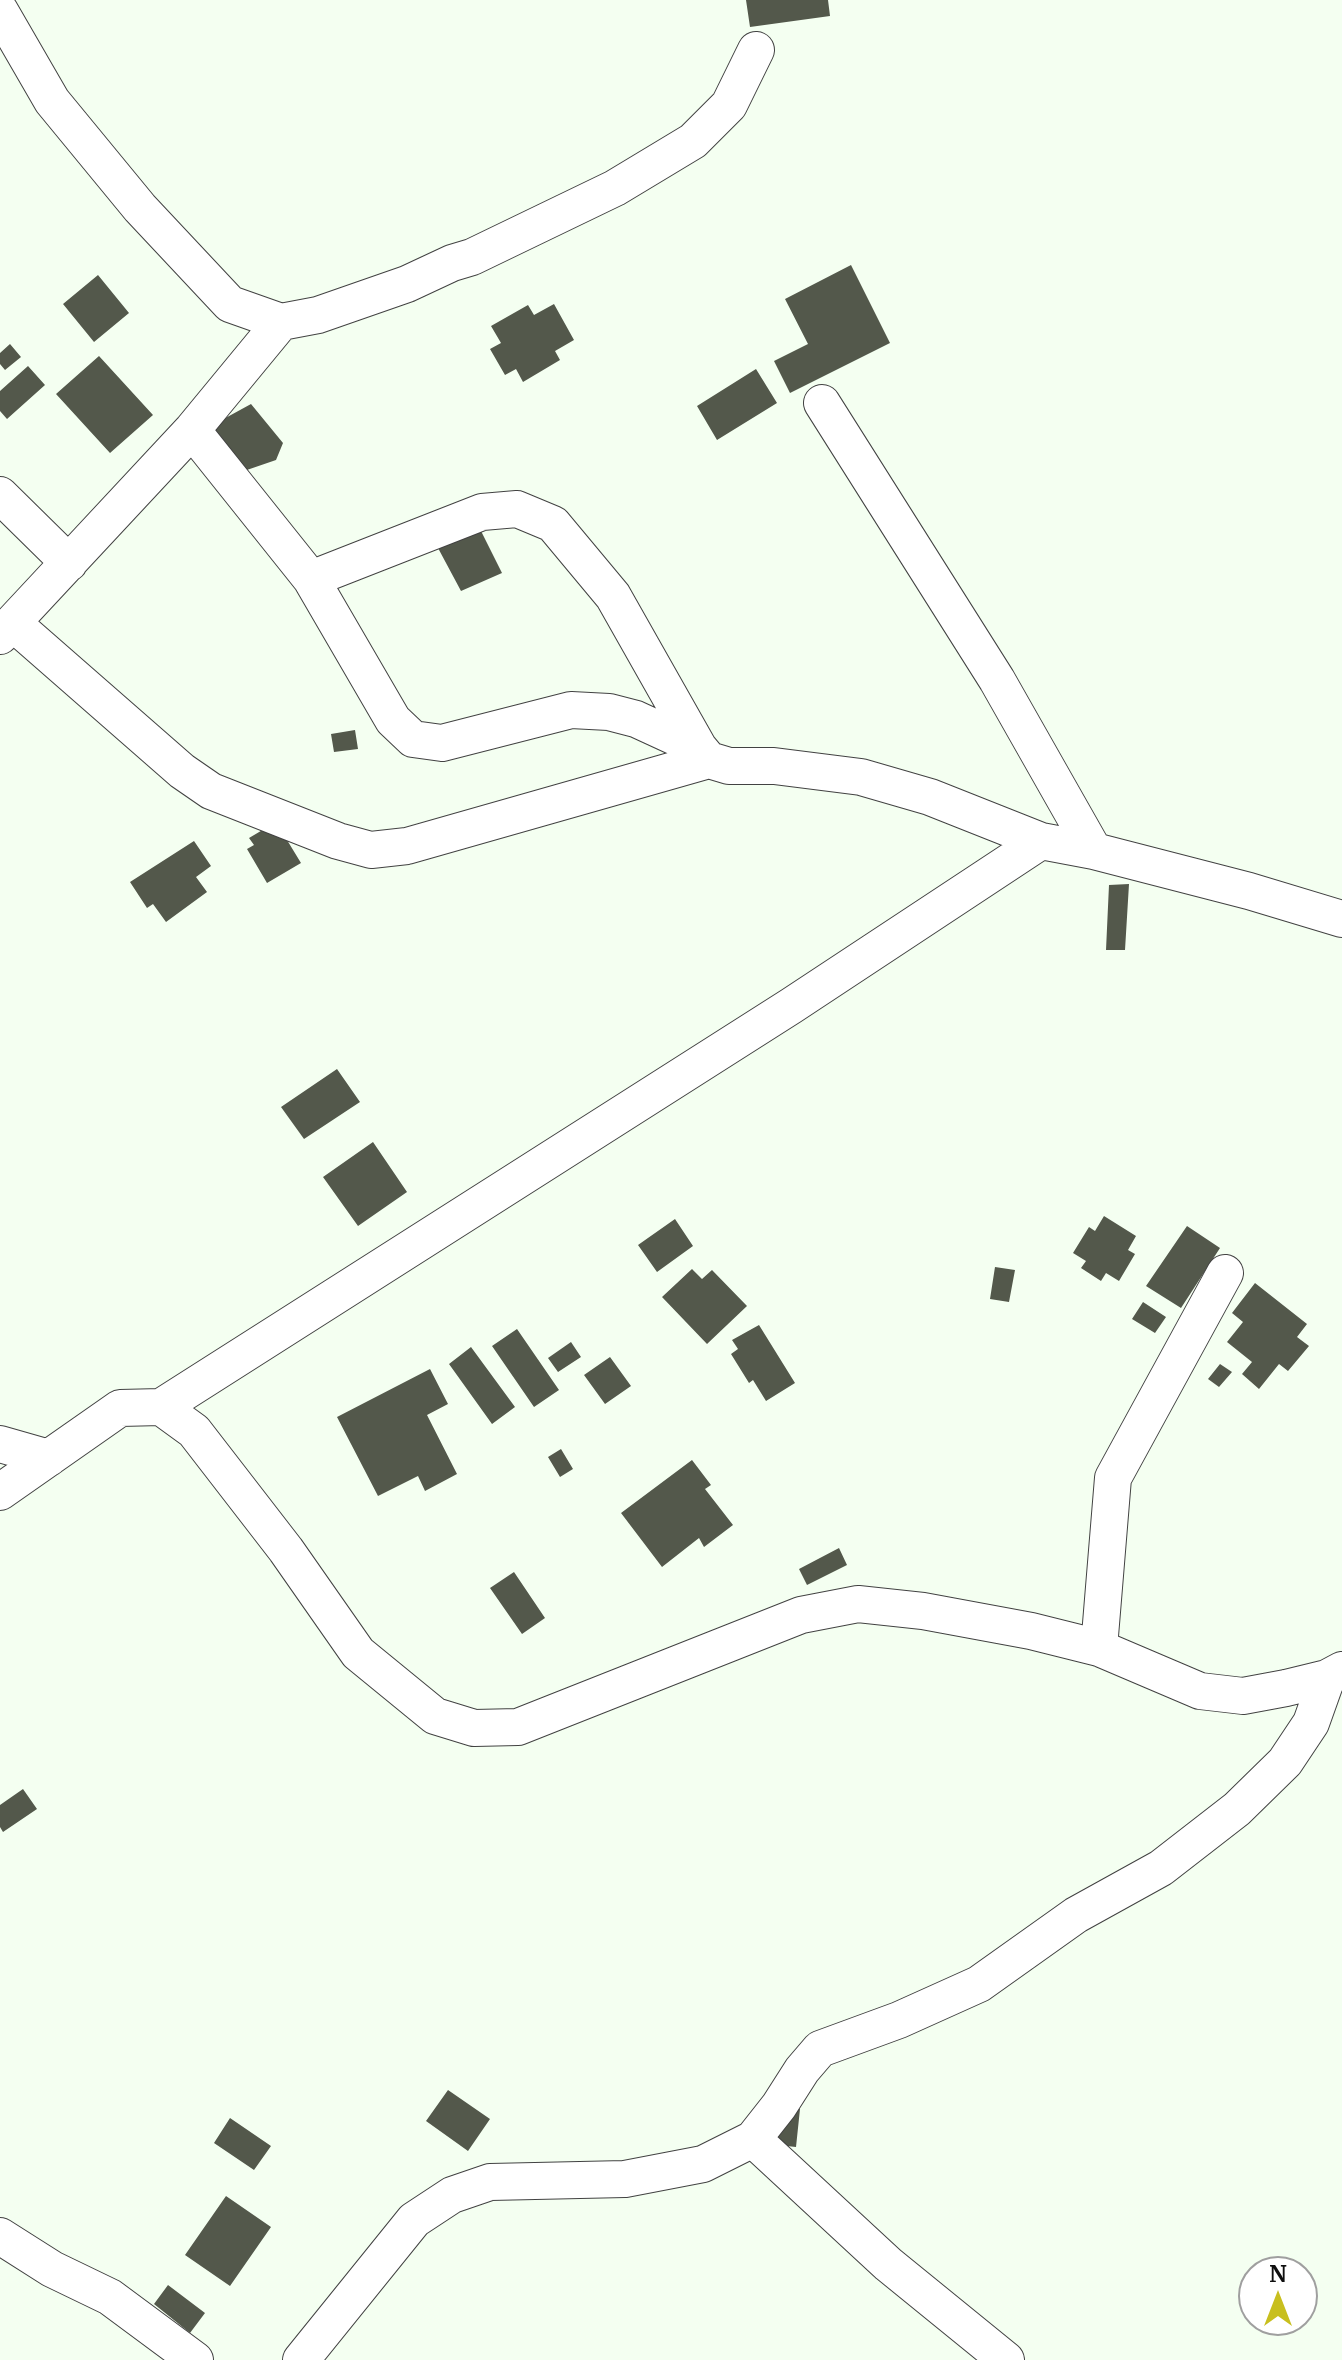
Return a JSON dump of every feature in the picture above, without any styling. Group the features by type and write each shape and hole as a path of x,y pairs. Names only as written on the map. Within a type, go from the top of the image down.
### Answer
{"street":[{"path":"0,11 52,101 140,208 230,304 281,322 318,315 407,284 472,257 615,188 693,141 729,105 756,50"},
{"path":"281,322 192,430 7,630 211,791 338,841 371,850 407,846 704,754"},
{"path":"822,403 997,680 1094,851"},
{"path":"192,430 311,579 393,720 413,739 442,743 571,710 609,712 636,719 729,766 774,766 861,777 930,797 1041,841 1094,851 1249,891 1342,919"},
{"path":"0,495 69,563"},
{"path":"311,579 482,512 517,509 553,524 613,596 704,754"},
{"path":"0,1492 120,1408 161,1407 791,1006 1041,841"},
{"path":"1099,1648 1113,1478 1225,1273"},
{"path":"161,1407 194,1431 286,1550 358,1653 435,1716 474,1728 518,1727 801,1615 858,1604 1031,1631 1099,1648 1200,1691 1243,1696 1334,1674"},
{"path":"0,1444 49,1458"},
{"path":"301,2360 414,2220 452,2195 490,2182 625,2179 703,2164 753,2139 820,2049 899,2020 979,1984 1076,1915 1161,1868 1237,1809 1285,1762 1311,1723 1334,1674"},
{"path":"753,2139 888,2264 1006,2360"},
{"path":"0,2236 52,2269 110,2297 195,2360"}],"building":[{"path":"746,0 828,0 830,16 750,27"},
{"path":"851,265 890,343 790,393 774,361 808,344 785,299"},
{"path":"98,275 129,313 94,342 63,304"},
{"path":"554,304 574,340 555,351 560,360 523,382 516,369 505,375 490,349 501,343 491,326 528,305 534,315"},
{"path":"10,344 21,357 5,370 0,364 0,353"},
{"path":"99,356 153,415 110,453 56,394"},
{"path":"28,366 45,385 7,419 0,411 0,391"},
{"path":"756,369 777,403 717,440 697,406"},
{"path":"251,404 283,443 276,460 241,472 209,427"},
{"path":"480,529 502,573 461,591 438,548"},
{"path":"355,730 358,749 334,752 331,734"},
{"path":"276,822 301,863 267,883 247,849 254,845 249,838"},
{"path":"194,841 211,866 196,877 207,892 166,922 153,904 147,908 130,882"},
{"path":"1129,884 1125,950 1106,950 1109,885"},
{"path":"337,1069 360,1102 304,1139 281,1107"},
{"path":"373,1142 407,1192 358,1226 323,1177"},
{"path":"1104,1216 1136,1236 1128,1250 1135,1254 1119,1281 1106,1273 1101,1281 1081,1268 1086,1261 1073,1253 1089,1227 1095,1231"},
{"path":"675,1219 693,1246 657,1272 638,1245"},
{"path":"1187,1226 1220,1248 1181,1308 1146,1286"},
{"path":"995,1267 1015,1270 1009,1302 990,1299"},
{"path":"692,1269 702,1279 712,1270 747,1306 707,1344 662,1297"},
{"path":"1255,1283 1307,1324 1297,1337 1309,1346 1288,1371 1279,1364 1259,1389 1242,1374 1252,1362 1227,1342 1243,1322 1232,1313"},
{"path":"1143,1302 1166,1317 1155,1333 1132,1319"},
{"path":"759,1325 795,1383 766,1401 753,1380 749,1383 731,1354 738,1349 732,1340"},
{"path":"517,1329 559,1390 534,1407 492,1346"},
{"path":"571,1342 581,1357 558,1372 548,1358"},
{"path":"471,1347 515,1407 492,1424 449,1364"},
{"path":"610,1357 631,1386 605,1404 584,1375"},
{"path":"1220,1364 1232,1372 1219,1387 1208,1379"},
{"path":"430,1369 448,1404 427,1415 457,1474 425,1491 418,1476 378,1496 337,1417"},
{"path":"561,1449 573,1469 560,1477 548,1457"},
{"path":"692,1460 711,1485 705,1489 733,1525 704,1547 699,1538 662,1567 621,1513"},
{"path":"839,1548 847,1565 807,1585 799,1569"},
{"path":"514,1572 545,1618 522,1634 490,1588"},
{"path":"23,1789 37,1809 3,1832 0,1827 0,1805"},
{"path":"448,2090 490,2119 468,2151 426,2121"},
{"path":"781,2108 800,2109 796,2147 777,2145"},
{"path":"230,2118 271,2146 254,2170 214,2143"},
{"path":"226,2196 271,2227 230,2286 185,2255"},
{"path":"168,2285 205,2313 190,2333 154,2304"}]}
